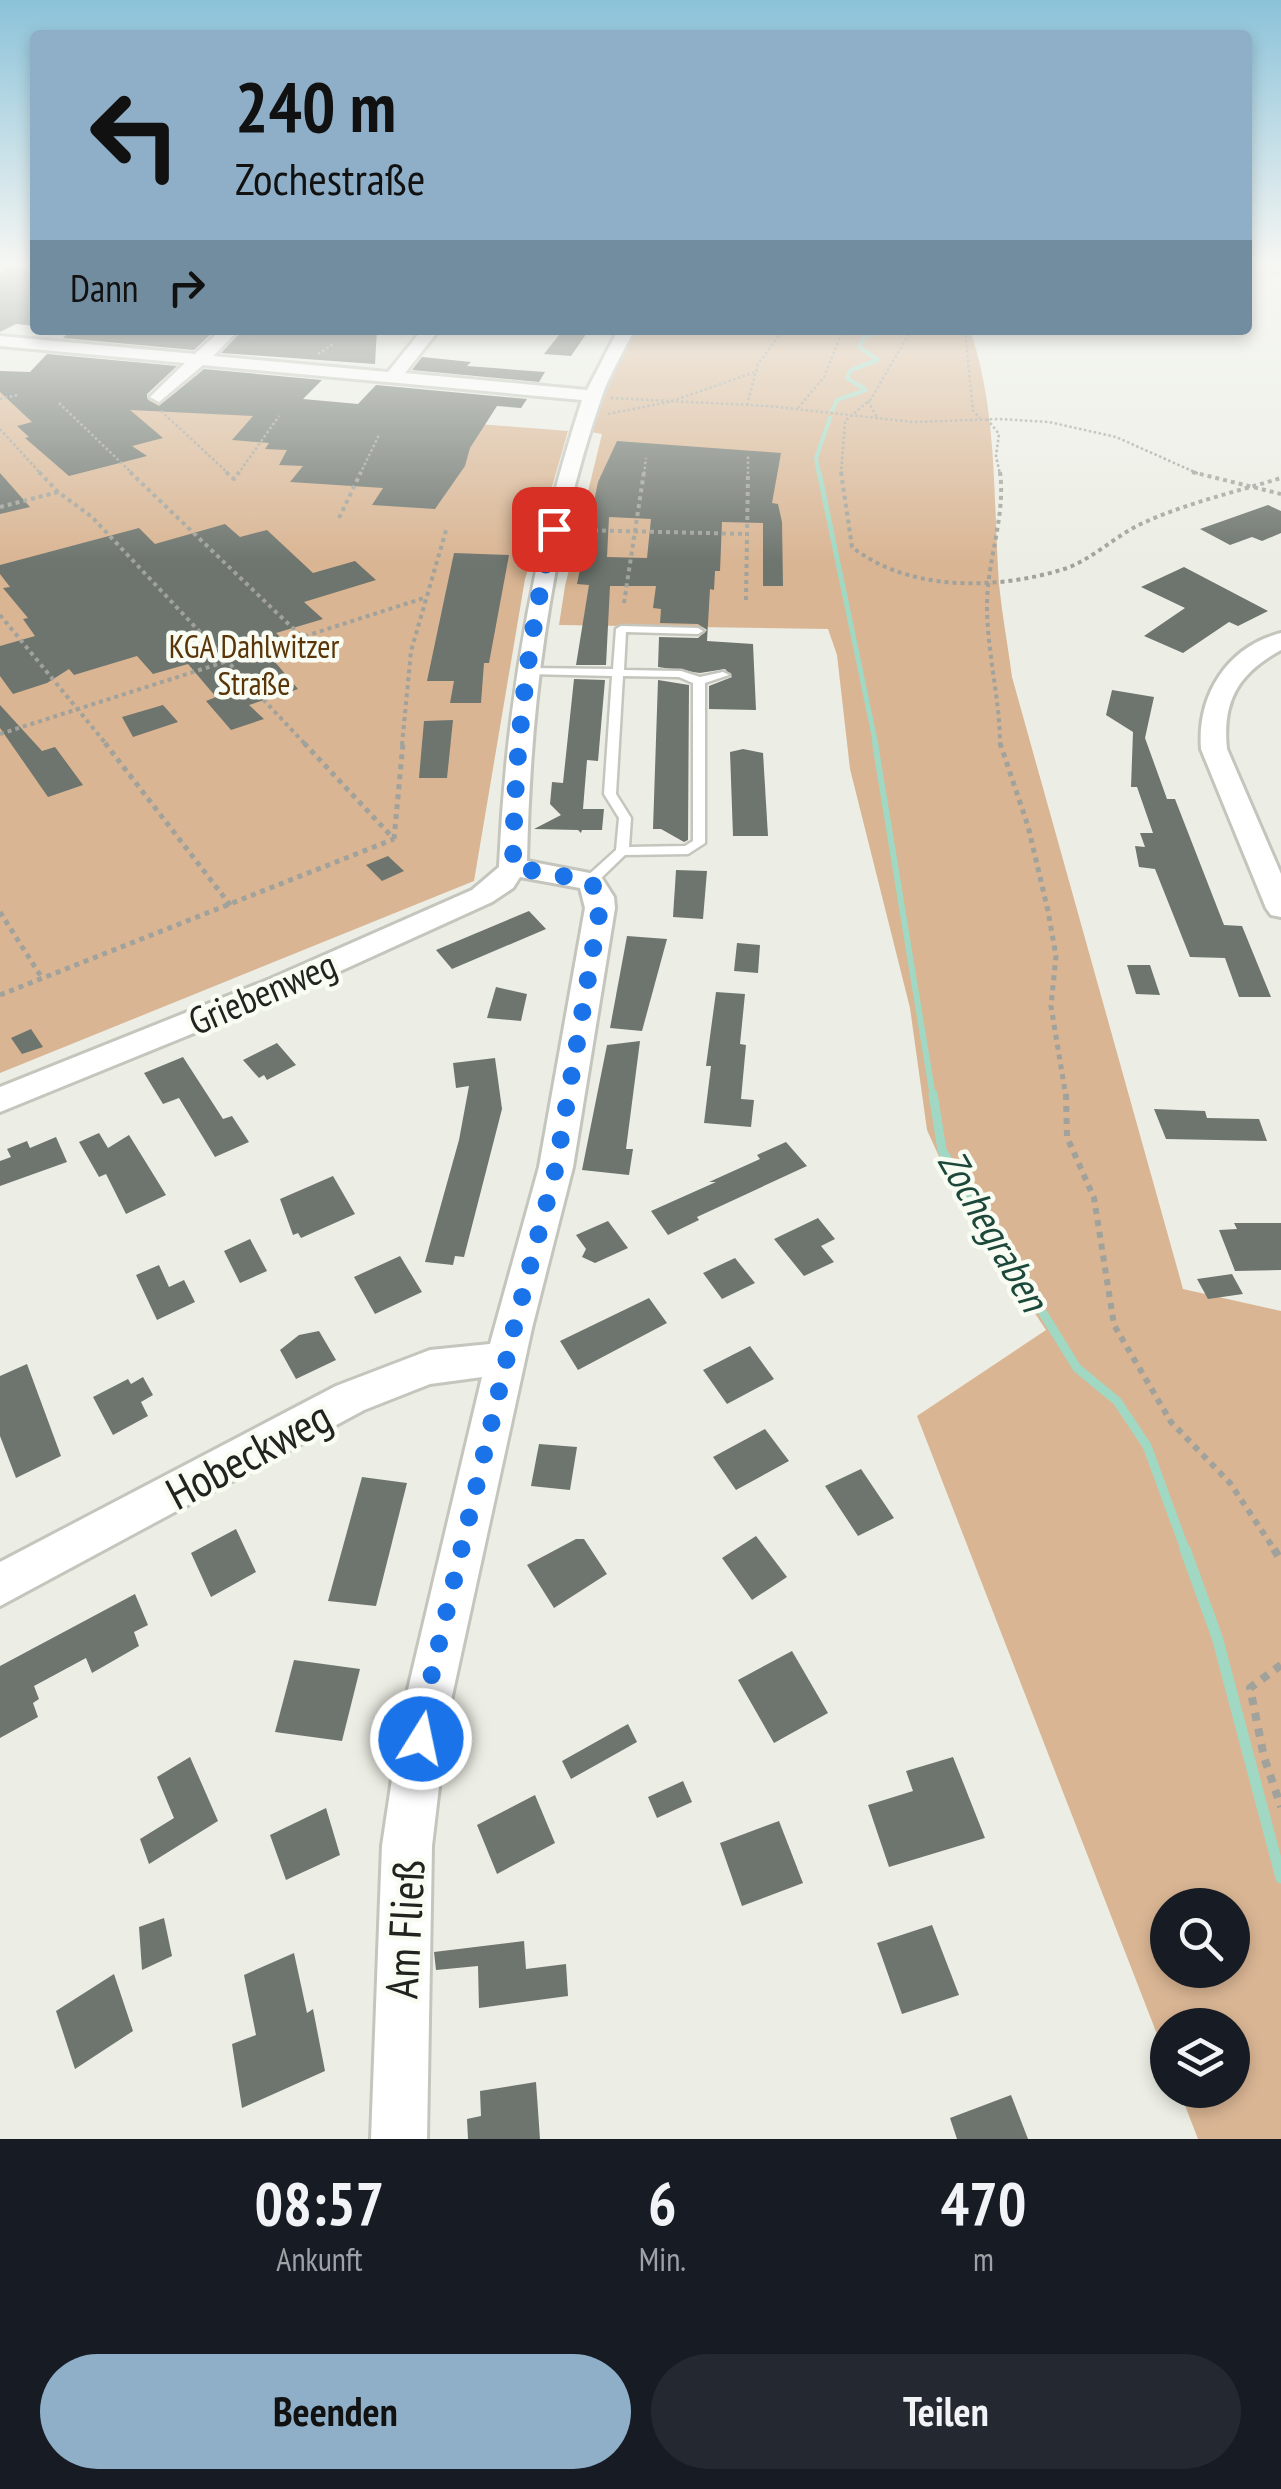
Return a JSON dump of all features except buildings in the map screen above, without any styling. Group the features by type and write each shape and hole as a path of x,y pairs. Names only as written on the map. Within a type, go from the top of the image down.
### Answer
{"street":[{"path":"159,396 194,363"},
{"path":"237,363 392,378 590,408"},
{"path":"392,378 404,363"},
{"path":"590,881 513,867 514,808 546,559 590,408 611,363"},
{"path":"1281,640 1254,654 1230,676 1216,696 1210,721 1214,749 1281,908"},
{"name":"Griebenweg","path":"0,1100 281,986 482,896 503,882 513,867"},
{"name":"Am Fließ","path":"399,2139 402,1932 424,1719 506,1361 556,1167 600,908 600,897 590,881"},
{"name":"Hobeckweg","path":"0,1585 378,1384 449,1362 483,1358 506,1361"}],"lane":[{"path":"590,881 622,851 625,818 610,794 621,629 698,631"},
{"path":"529,671 681,674 699,680 723,675"},
{"path":"622,851 688,850 698,843 699,680"}],"path":[{"path":"747,405 762,363"},
{"path":"798,410 824,377 830,363"},
{"path":"891,363 868,401 845,421 839,483 852,548 871,562 898,570 952,583 987,585 1052,574 1182,507 1258,488 1281,478"},
{"path":"969,363 973,410 993,422 999,434 996,456 1001,478 987,585 990,673 1000,706 1000,752 1028,826 1048,911 1056,956 1050,1006 1065,1077 1068,1137 1094,1198 1114,1326 1171,1422 1230,1483 1281,1561"},
{"path":"590,408 676,400 758,371"},
{"path":"159,396 155,405 234,479 279,416"},
{"path":"590,408 676,400 878,419 1049,422 1101,433 1194,473 1281,494"},
{"path":"868,401 878,419"},
{"path":"60,403 300,636"},
{"path":"0,428 58,492 92,517 394,839"},
{"path":"339,518 379,435"},
{"path":"746,600 748,456"},
{"path":"624,603 646,458"},
{"path":"0,507 58,492"},
{"path":"394,839 412,651 447,527"},
{"path":"578,530 748,534"},
{"path":"0,734 424,598"},
{"path":"0,615 78,708 231,906"},
{"path":"0,995 394,839"},
{"path":"0,912 42,978"},
{"path":"1281,1664 1250,1688 1264,1757 1281,1807"}],"green space":[{"path":"617,363 979,363 990,424 999,584 1012,677 1183,1289 1281,1311 1281,2139 1198,2139 1186,2108 1250,2108 1250,2008 1150,2008 1150,2016 917,1416 1046,1330 956,1194 927,1130 910,1008 850,769 837,655 828,629 559,625 602,434 591,432 599,398"},
{"name":"KGA Dahlwitzer Straße","path":"0,381 189,401 568,431 542,522 528,522 524,533 539,534 525,579 474,881 0,1073"}],"waterway":[{"name":"Zochegraben","path":"832,411 837,400 866,390 847,378 851,370 870,363"},
{"name":"Zochegraben","path":"819,474 816,458 830,418"},
{"name":"Zochegraben","path":"819,472 876,745"},
{"name":"Zochegraben","path":"875,743 933,1097"},
{"name":"Zochegraben","path":"933,1094 942,1150 1077,1368 1117,1401 1147,1446 1186,1552"},
{"name":"Zochegraben","path":"1185,1549 1217,1637 1281,1878"}],"route":[{"path":"421,1739 432,1673 556,1167 600,908 600,897 590,881 513,867 514,808 529,671 540,591 554,529"}]}
